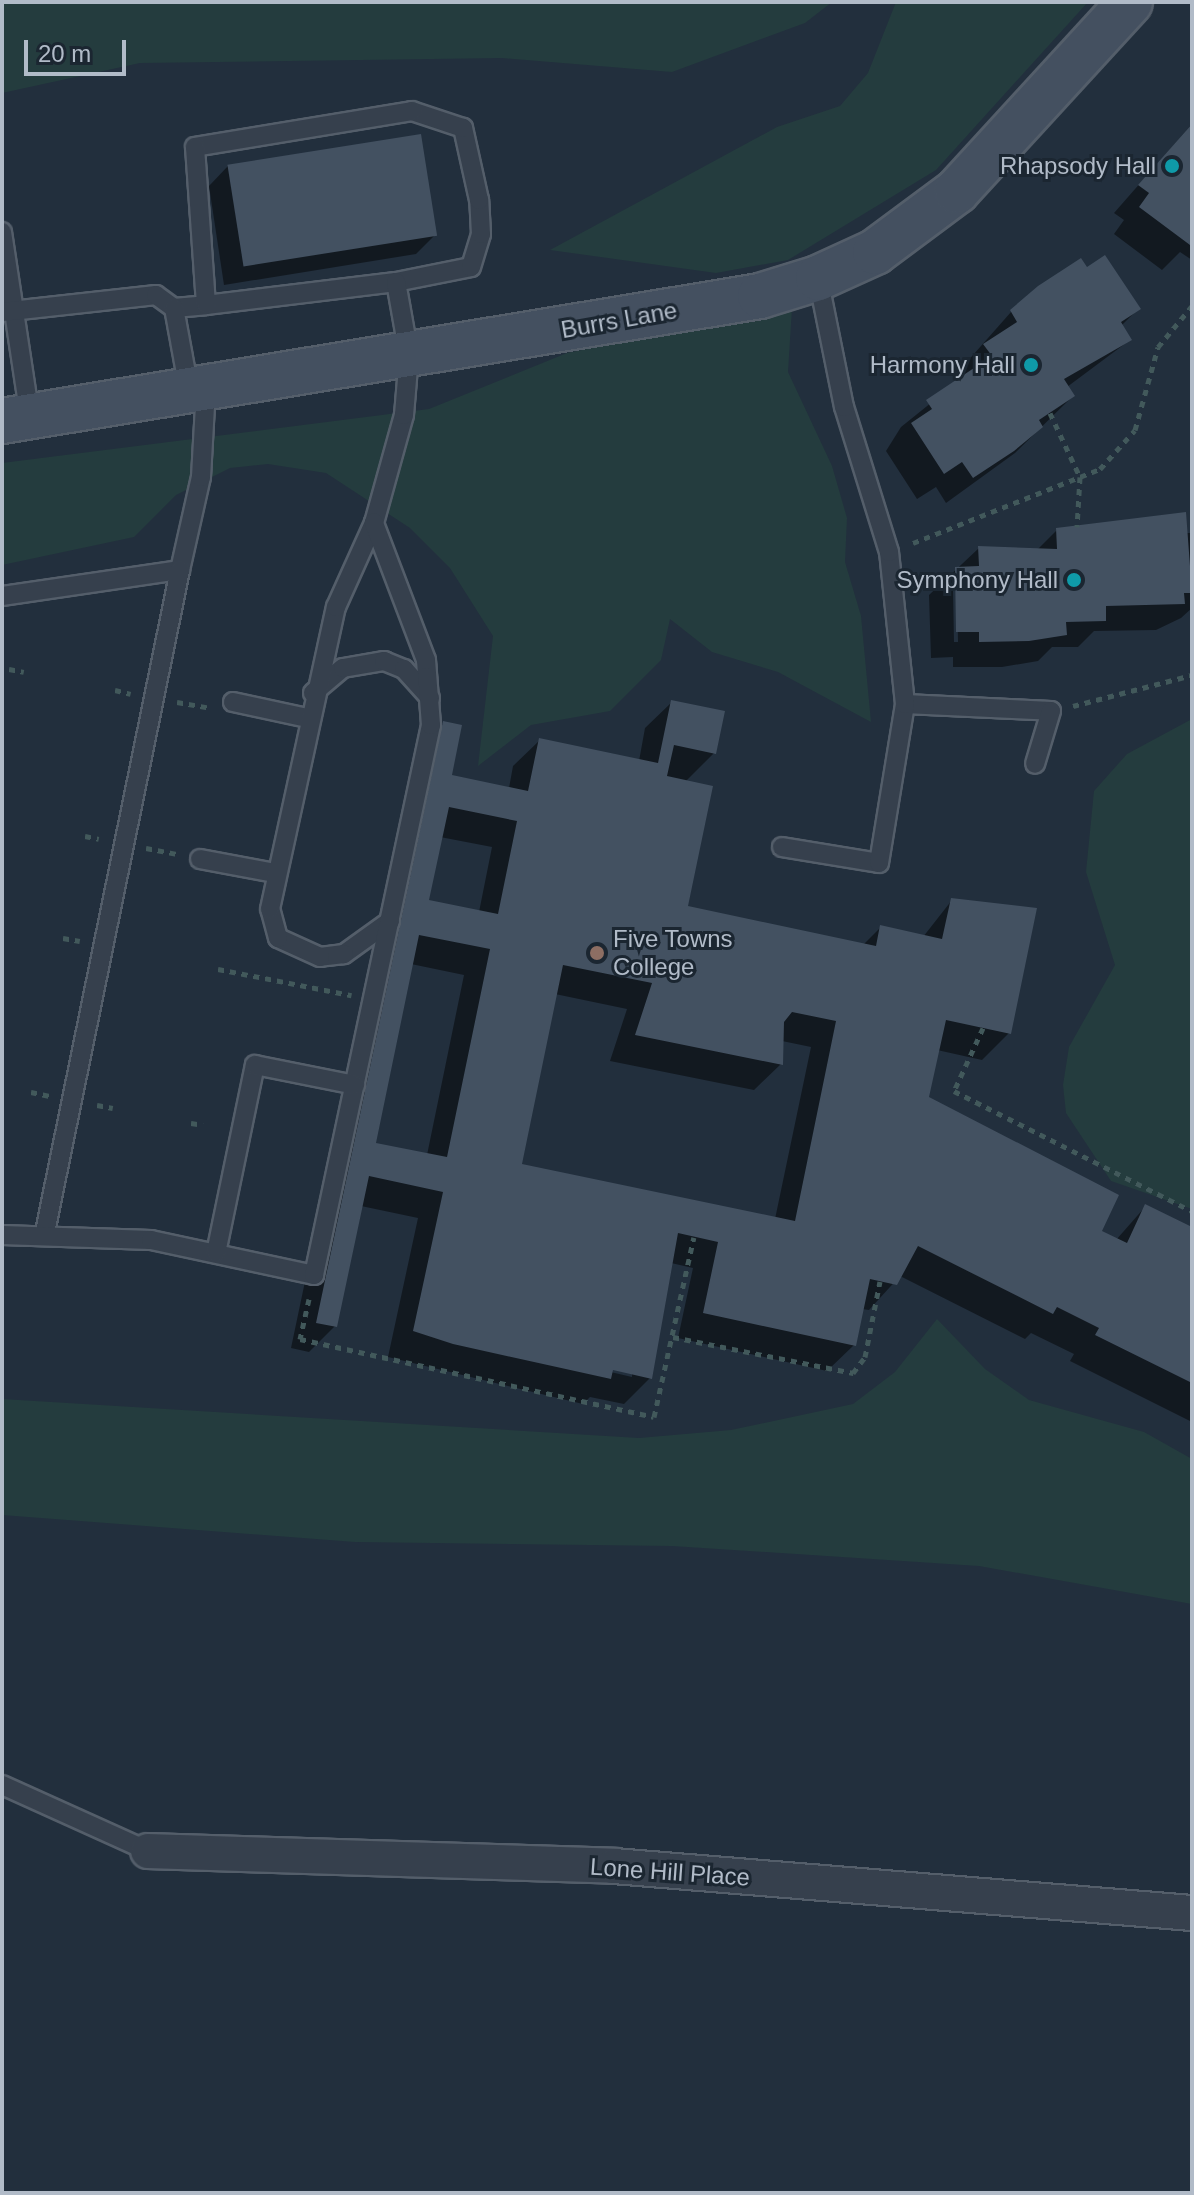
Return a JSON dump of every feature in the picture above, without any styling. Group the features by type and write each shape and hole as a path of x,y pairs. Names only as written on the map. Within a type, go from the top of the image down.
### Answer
{"street":[{"name":"Burrs Lane","path":"16,419 760,296 818,278 875,252 957,191 1130,2"},
{"name":"Lone Hill Place","path":"148,1851 614,1866 1192,1913"}],"lane":[{"path":"8,312 141,293 174,308 206,305 396,282 471,267 481,234 463,128 439,114 412,111 195,147 206,305"},
{"path":"2,232 16,419"},
{"path":"782,847 879,863 905,704 889,552 844,407 818,278"},
{"path":"390,921 344,954 295,950 271,925 275,873 313,693 336,607 374,523 404,415 409,355 396,282"},
{"path":"45,1232 201,477 198,390 174,308"},
{"path":"2,1235 45,1232 216,1253 314,1275 390,921 432,700 426,660 374,523"},
{"path":"2,596 180,570"},
{"path":"313,693 343,668 384,661 404,669 432,700"},
{"path":"233,702 307,718"},
{"path":"905,704 1051,711 1035,764"},
{"path":"200,859 275,873"},
{"path":"216,1253 255,1065 355,1085"},
{"path":"2,1785 148,1851"}],"path":[{"path":"889,552 1100,469 1135,430 1158,347 1192,306"},
{"path":"1050,413 1080,477 1077,527"},
{"path":"9,669 24,672"},
{"path":"1051,711 1192,675"},
{"path":"115,690 132,694"},
{"path":"85,836 101,839"},
{"path":"63,938 80,941"},
{"path":"218,969 355,996"},
{"path":"983,1028 954,1091 1192,1211"},
{"path":"31,1092 50,1096"},
{"path":"191,1123 203,1125"},
{"path":"314,1275 300,1339 654,1417 694,1237"},
{"path":"673,1337 853,1373 865,1357 880,1281"}],"green space":[{"path":"2,2 832,2 805,23 672,72 502,58 140,63 2,93"},
{"path":"896,2 1088,2 936,170 788,260 716,273 550,250 777,127 840,106 868,73"},
{"path":"792,308 788,372 832,466 847,518 845,562 861,616 871,722 778,672 712,652 670,619 661,660 610,711 531,725 478,766 493,636 450,568 410,528 326,473 268,464 230,468 176,495 134,537 2,565 2,463 429,409 567,353"},
{"path":"1192,719 1192,1209 1111,1181 1066,1113 1063,1085 1069,1047 1115,965 1086,872 1094,791 1127,754"},
{"path":"937,1319 985,1369 1029,1400 1144,1432 1192,1459 1192,1604 979,1566 672,1546 355,1542 2,1515 2,1399 639,1438 731,1430 853,1404 895,1372"}],"building":[{"name":"Rhapsody Hall","path":"1192,124 1190,245 1139,207 1149,193 1138,185"},
{"path":"421,134 437,236 244,266 227,165"},
{"name":"Harmony Hall","path":"1105,255 1141,309 1121,322 1132,340 1064,379 1075,396 1039,420 1043,427 1014,451 973,478 962,462 944,474 911,423 932,409 926,400 992,356 983,344 1017,322 1010,310 1038,286 1081,258 1087,267"},
{"name":"Symphony Hall","path":"1186,512 1192,593 1184,593 1185,604 1106,606 1106,621 1066,622 1067,635 1029,641 979,642 979,632 956,632 955,567 979,566 978,546 1057,549 1056,528"},
{"name":"Five Towns College","path":"671,700 725,711 716,754 674,745 667,776 713,786 688,906 876,946 880,925 942,939 951,898 1037,908 1011,1034 946,1020 929,1097 1119,1195 1102,1231 1127,1243 1145,1204 1192,1227 1192,1383 1095,1335 1099,1328 1057,1307 1053,1314 918,1246 897,1285 870,1279 856,1346 703,1313 718,1242 678,1233 652,1379 613,1370 611,1379 453,1344 413,1331 443,1192 369,1176 337,1327 316,1323 443,721 462,725 452,775 528,791 539,738 658,763","holes":["449,807 517,821 498,914 429,900","419,935 490,949 447,1157 376,1143","563,965 652,983 635,1035 783,1065 784,1022 792,1012 836,1021 795,1221 522,1164"]}],"place":[{"name":"Rhapsody Hall","path":"1172,166"},
{"name":"Harmony Hall","path":"1031,365"},
{"name":"Symphony Hall","path":"1074,580"},
{"name":"Five Towns College","path":"597,953"}]}
